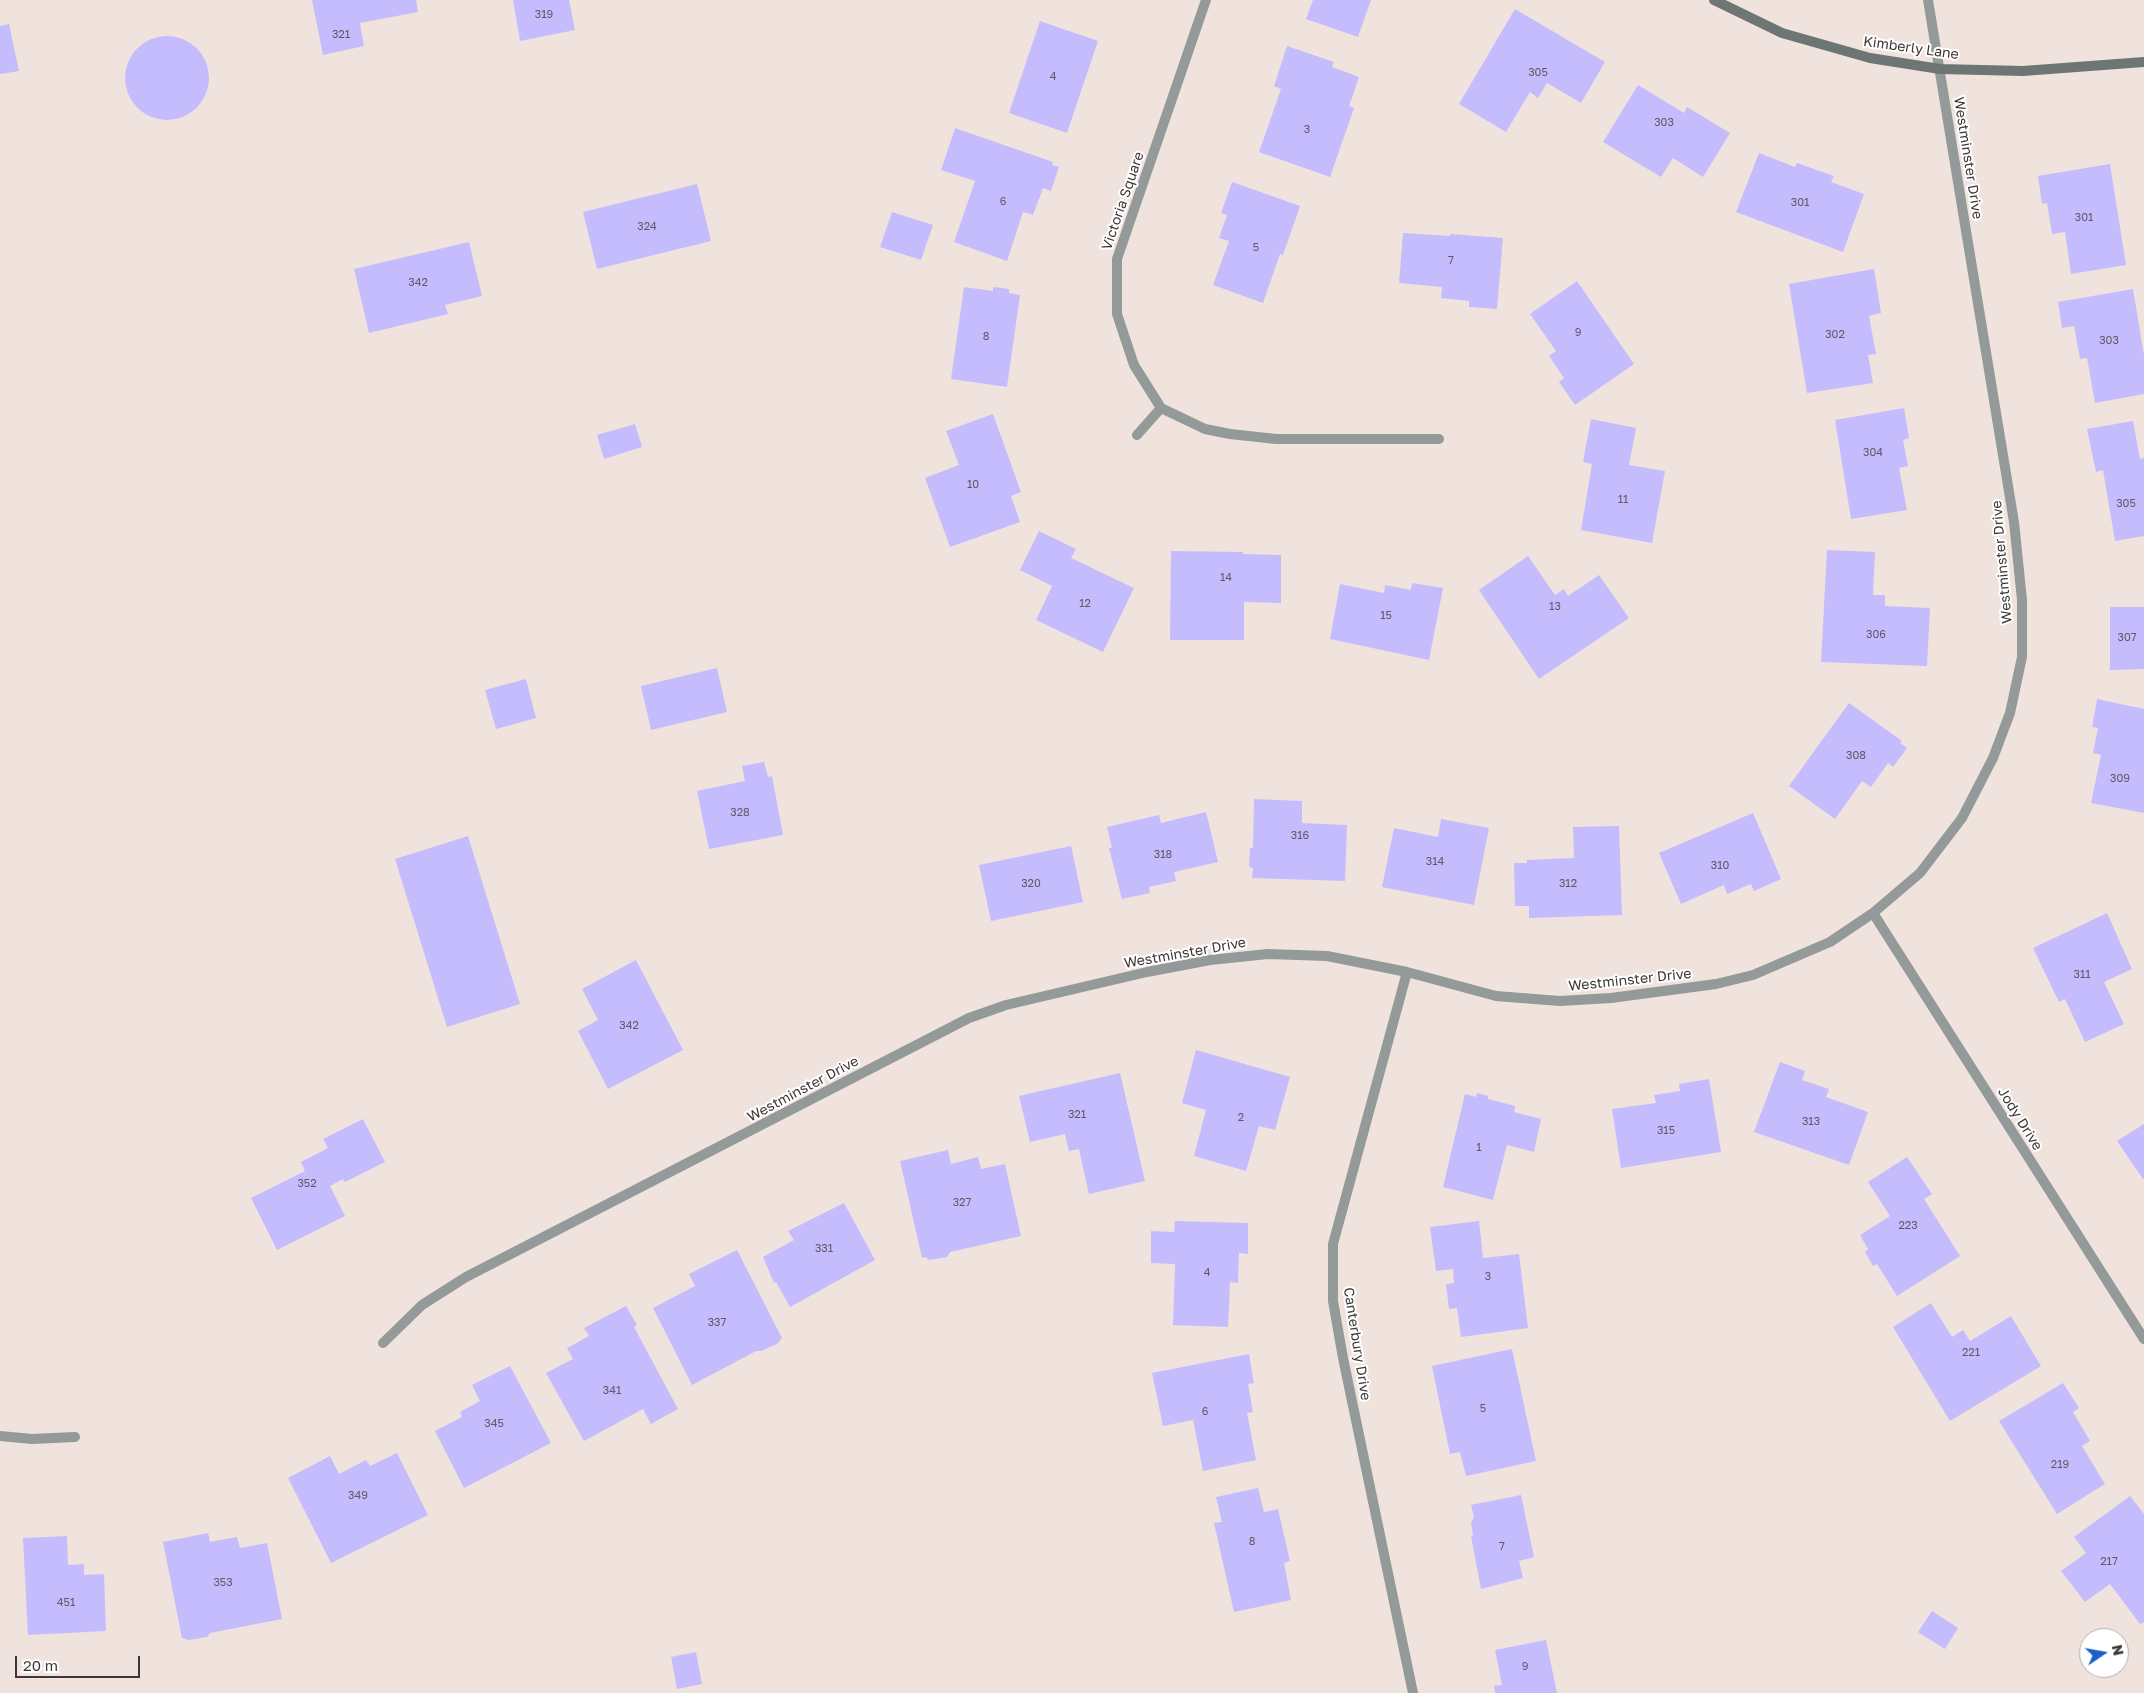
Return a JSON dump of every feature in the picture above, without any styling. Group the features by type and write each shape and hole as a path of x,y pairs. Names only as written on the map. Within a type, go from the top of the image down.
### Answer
{"street":[{"name":"Victoria Square","path":"1206,0 1117,259 1117,314 1134,364 1161,408 1178,418 1205,429 1276,439 1439,439"},
{"name":"Kimberly Lane","path":"1714,0 1782,33 1870,58 1940,69 2023,70 2144,62"},
{"name":"Westminster Drive","path":"383,1343 422,1305 466,1277 968,1018 1006,1005 1147,972 1210,960 1268,954 1328,956 1407,972 1496,996 1560,1002 1611,998 1716,984 1752,975 1830,942 1873,913 1920,873 1962,818 1993,758 2010,713 2022,657 2022,600 2014,522 1928,0"},
{"path":"1137,435 1161,408"},
{"name":"Jody Drive","path":"1873,913 2144,1339"},
{"name":"Canterbury Drive","path":"1407,972 1333,1244 1334,1301 1343,1358 1413,1693"},
{"path":"0,1436 32,1440 75,1437"}],"building":[{"path":"312,0 416,0 418,12 360,23 364,46 323,55"},
{"path":"513,0 569,0 575,30 520,41"},
{"path":"1313,0 1371,0 1358,37 1306,19"},
{"path":"1515,9 1605,62 1581,103 1547,83 1538,98 1530,92 1506,132 1459,104"},
{"path":"1040,21 1098,41 1067,133 1009,113"},
{"path":"9,24 19,71 0,74 0,26"},
{"path":"167,36 183,39 197,48 206,62 209,78 206,94 197,108 183,117 167,120 151,117 137,108 128,94 125,78 128,62 137,48 151,39"},
{"path":"1287,46 1334,62 1332,67 1359,77 1349,106 1354,108 1330,177 1259,152 1281,89 1274,86"},
{"path":"1638,85 1684,113 1687,107 1730,133 1703,177 1673,158 1661,177 1603,142"},
{"path":"955,128 1053,162 1052,165 1059,167 1051,191 1043,188 1033,215 1023,212 1007,261 954,242 975,181 941,170"},
{"path":"1759,153 1795,167 1797,163 1834,176 1831,182 1864,194 1843,252 1736,212"},
{"path":"2110,164 2126,265 2071,274 2065,232 2052,234 2047,203 2042,204 2038,176"},
{"path":"1232,182 1300,206 1283,255 1280,254 1263,303 1213,285 1229,241 1219,238 1227,215 1221,213"},
{"path":"697,184 711,241 597,269 583,212"},
{"path":"892,212 933,225 921,260 880,247"},
{"path":"1403,233 1503,238 1497,309 1469,307 1469,301 1441,298 1442,287 1399,283"},
{"path":"469,242 482,296 445,305 448,314 369,333 354,269"},
{"path":"1874,269 1881,313 1869,316 1876,354 1868,355 1873,383 1807,393 1789,284"},
{"path":"1577,281 1634,364 1575,405 1559,382 1564,378 1549,356 1556,351 1530,314"},
{"path":"964,287 993,291 993,287 1009,289 1009,293 1020,295 1007,387 951,379"},
{"path":"2133,289 2144,355 2144,394 2095,403 2087,358 2080,359 2074,326 2062,328 2058,302"},
{"path":"1904,408 1909,438 1903,440 1908,466 1899,468 1907,510 1851,519 1835,420"},
{"path":"993,414 1021,492 1011,496 1020,522 950,547 925,478 959,465 946,431"},
{"path":"1591,419 1636,428 1629,465 1665,471 1652,543 1581,530 1592,464 1583,462"},
{"path":"2133,421 2140,459 2144,458 2144,536 2115,541 2103,470 2096,472 2087,429"},
{"path":"635,424 642,447 604,459 597,435"},
{"path":"1039,531 1076,549 1071,558 1134,588 1103,652 1036,620 1052,586 1020,570"},
{"path":"1827,550 1875,552 1873,595 1885,595 1885,606 1930,608 1927,666 1821,662"},
{"path":"1171,551 1243,552 1243,554 1281,555 1281,603 1244,602 1244,640 1170,640"},
{"path":"1528,556 1555,595 1564,589 1568,596 1599,575 1629,618 1539,679 1479,590"},
{"path":"1412,583 1443,588 1429,660 1330,639 1340,584 1384,593 1385,585 1411,590"},
{"path":"2110,607 2144,607 2144,669 2110,670"},
{"path":"717,668 727,712 651,730 641,686"},
{"path":"526,679 536,718 496,729 485,690"},
{"path":"2097,699 2144,709 2144,813 2091,803 2101,755 2093,753 2098,728 2092,727"},
{"path":"1849,703 1902,741 1900,743 1907,748 1893,767 1888,763 1871,787 1862,781 1835,819 1789,786"},
{"path":"764,762 768,777 772,776 783,835 709,849 697,791 745,781 742,766"},
{"path":"1254,799 1302,801 1302,823 1347,825 1345,881 1252,878 1253,868 1249,867 1250,848 1253,848"},
{"path":"1206,812 1218,862 1174,872 1176,881 1149,887 1150,893 1122,899 1109,848 1112,848 1107,827 1159,815 1161,823"},
{"path":"1753,813 1781,879 1754,891 1751,884 1727,894 1724,885 1681,904 1659,853"},
{"path":"1441,819 1489,828 1474,905 1382,887 1394,828 1438,837"},
{"path":"1619,826 1622,915 1529,918 1529,906 1515,906 1514,863 1527,863 1527,860 1574,858 1573,827"},
{"path":"468,836 520,1004 447,1027 395,859"},
{"path":"1071,846 1083,902 991,921 979,865"},
{"path":"2107,913 2132,969 2104,982 2124,1024 2085,1042 2065,999 2059,1002 2033,948"},
{"path":"636,960 683,1050 608,1089 578,1031 598,1020 582,989"},
{"path":"1196,1050 1290,1077 1275,1130 1259,1126 1246,1171 1194,1156 1206,1110 1182,1103"},
{"path":"1780,1062 1805,1071 1802,1080 1829,1089 1826,1097 1868,1112 1849,1165 1754,1132"},
{"path":"1120,1073 1145,1181 1089,1194 1079,1149 1069,1151 1065,1134 1030,1142 1019,1096"},
{"path":"1709,1079 1721,1152 1621,1168 1612,1109 1656,1103 1654,1095 1680,1091 1679,1084"},
{"path":"1477,1093 1488,1096 1488,1099 1515,1106 1514,1112 1541,1119 1534,1152 1507,1145 1493,1200 1443,1187 1465,1094 1476,1097"},
{"path":"363,1119 385,1162 345,1182 343,1179 330,1186 345,1216 277,1250 251,1198 305,1171 301,1162 328,1148 323,1139"},
{"path":"2144,1124 2144,1179 2143,1179 2117,1141"},
{"path":"948,1150 951,1164 978,1157 981,1169 1005,1164 1021,1236 950,1252 947,1257 929,1260 926,1257 922,1258 900,1161"},
{"path":"1907,1157 1932,1194 1924,1199 1960,1256 1897,1296 1877,1264 1873,1266 1865,1252 1868,1249 1860,1235 1890,1216 1868,1182"},
{"path":"844,1203 875,1260 790,1307 776,1282 774,1283 763,1257 794,1240 788,1231"},
{"path":"1175,1221 1248,1223 1248,1254 1239,1253 1238,1283 1230,1282 1228,1327 1173,1325 1175,1264 1151,1263 1151,1231 1174,1232"},
{"path":"1479,1221 1483,1258 1519,1254 1528,1328 1461,1337 1457,1308 1449,1309 1446,1284 1454,1283 1453,1269 1436,1271 1430,1227"},
{"path":"737,1250 782,1338 777,1344 761,1351 756,1351 692,1385 653,1308 695,1286 689,1274"},
{"path":"1931,1303 1952,1337 1963,1330 1970,1341 2011,1316 2041,1366 1950,1421 1893,1327"},
{"path":"626,1306 637,1325 634,1327 678,1409 651,1424 643,1409 584,1441 546,1373 573,1359 567,1348 589,1336 584,1328"},
{"path":"1512,1349 1536,1461 1466,1476 1460,1452 1450,1454 1432,1366"},
{"path":"1249,1354 1254,1383 1248,1384 1253,1412 1247,1413 1256,1460 1203,1471 1193,1420 1163,1426 1152,1373"},
{"path":"510,1366 551,1443 464,1488 435,1431 462,1417 460,1412 480,1401 472,1385"},
{"path":"2063,1383 2079,1408 2073,1412 2090,1441 2082,1446 2105,1484 2057,1514 1999,1421"},
{"path":"397,1453 428,1515 331,1563 288,1478 330,1456 339,1474 366,1460 370,1466"},
{"path":"1258,1488 1264,1512 1278,1509 1290,1561 1284,1563 1291,1600 1234,1612 1214,1523 1222,1522 1216,1497"},
{"path":"1521,1495 1534,1557 1519,1561 1523,1578 1481,1589 1471,1536 1473,1535 1471,1523 1474,1517 1471,1505"},
{"path":"2130,1496 2144,1514 2144,1622 2140,1624 2110,1584 2085,1602 2061,1571 2086,1553 2074,1537"},
{"path":"208,1533 210,1542 237,1537 240,1548 267,1543 282,1619 210,1633 207,1637 189,1640 182,1638 163,1542"},
{"path":"67,1536 68,1565 84,1564 84,1575 104,1574 106,1631 28,1635 23,1538"},
{"path":"1932,1611 1958,1628 1945,1649 1918,1632"},
{"path":"1546,1640 1557,1693 1495,1693 1494,1686 1502,1685 1495,1650"},
{"path":"696,1652 702,1684 677,1689 671,1657"}]}
